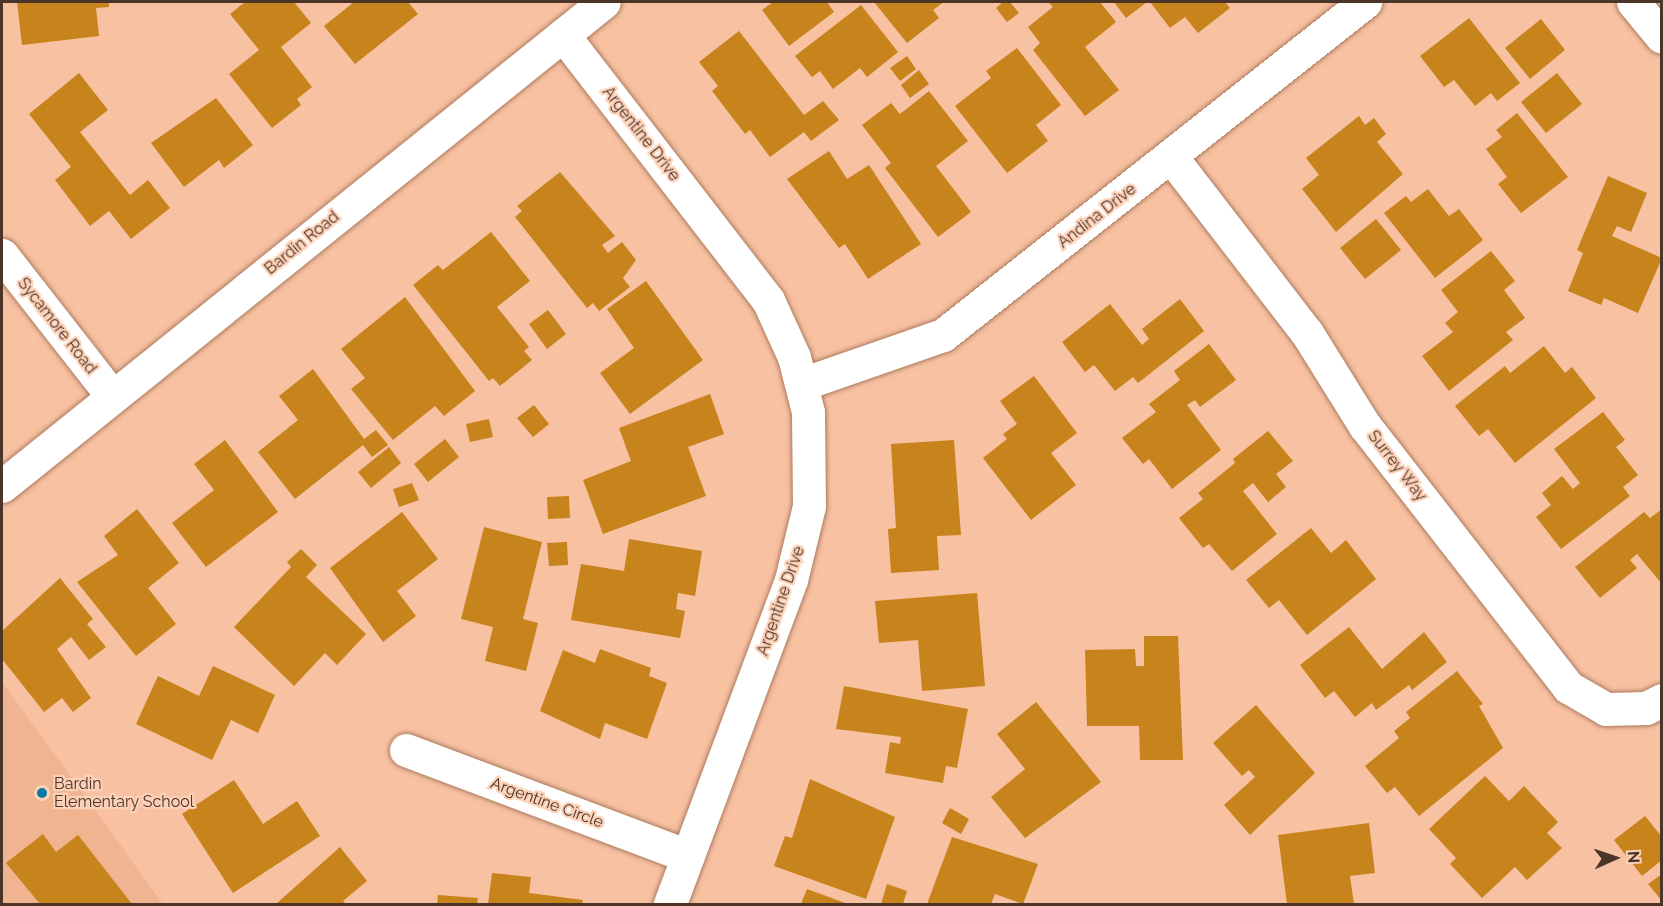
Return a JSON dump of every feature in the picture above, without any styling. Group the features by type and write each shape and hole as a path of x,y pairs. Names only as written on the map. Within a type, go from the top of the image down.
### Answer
{"street":[{"name":"Bardin Road","path":"2,486 604,2"},
{"name":"Andina Drive","path":"802,384 943,335 1172,158 1365,2"},
{"path":"1634,2 1662,37"},
{"name":"Argentine Drive","path":"563,35 748,270 783,331 802,384 812,474 801,543 670,904"},
{"name":"Surrey Way","path":"1172,158 1307,333 1365,426 1568,687 1586,702 1606,709 1646,708 1662,700"},
{"name":"Sycamore Road","path":"2,255 112,396"},
{"name":"Argentine Circle","path":"406,750 688,856"}],"shaded area":[{"name":"Bardin Elementary School","path":"2,682 163,904 2,904"}],"building":[{"path":"17,2 109,2 109,7 96,8 99,36 22,45"},
{"path":"245,2 294,2 311,23 281,47 312,87 297,99 301,105 272,128 229,74 259,50 230,14"},
{"path":"354,2 408,2 418,14 355,64 324,26"},
{"path":"773,2 827,2 834,12 789,46 762,10"},
{"path":"874,2 944,2 933,10 939,18 907,43"},
{"path":"1003,2 1010,2 1019,13 1007,22 996,8"},
{"path":"1048,2 1100,2 1116,22 1085,47 1119,90 1085,116 1033,50 1040,43 1028,27 1053,7"},
{"path":"1114,2 1147,2 1126,18"},
{"path":"1150,2 1225,2 1230,8 1198,33 1185,17 1170,28"},
{"path":"861,5 898,52 867,77 860,68 833,89 820,71 812,77 795,56"},
{"path":"1469,18 1520,83 1497,101 1491,93 1475,106 1454,80 1444,87 1420,56"},
{"path":"1541,19 1565,50 1530,79 1505,48"},
{"path":"739,31 804,115 823,101 839,120 811,141 804,132 770,157 750,130 745,134 712,91 718,86 699,62"},
{"path":"1017,48 1061,105 1036,125 1048,141 1007,173 955,106 991,78 986,71"},
{"path":"907,56 916,69 900,81 890,68"},
{"path":"919,70 929,84 910,98 901,85"},
{"path":"79,73 108,110 80,132 130,195 148,180 170,208 131,239 109,211 90,226 55,180 71,167 29,114"},
{"path":"1557,73 1582,104 1546,133 1521,102"},
{"path":"929,91 968,141 936,166 971,212 938,237 885,168 891,163 862,125 891,103 900,114"},
{"path":"216,98 253,145 224,168 219,160 184,187 151,143"},
{"path":"1517,113 1568,177 1521,213 1498,184 1507,177 1486,149 1502,137 1496,130"},
{"path":"1359,116 1365,125 1374,118 1386,134 1377,142 1403,174 1336,232 1302,189 1319,175 1306,158"},
{"path":"829,151 847,179 869,165 921,244 868,279 845,244 839,248 787,179"},
{"path":"560,172 615,236 602,245 608,253 622,242 636,260 623,278 630,287 599,311 593,303 587,308 515,217 522,211 517,206"},
{"path":"1608,176 1647,193 1631,232 1617,226 1612,236 1662,258 1638,313 1604,298 1601,305 1568,291 1583,253 1577,250"},
{"path":"1428,189 1449,216 1459,209 1483,240 1435,278 1384,213 1406,196 1411,202"},
{"path":"1376,219 1401,250 1365,279 1340,248"},
{"path":"491,232 530,281 497,307 529,347 524,351 532,360 500,386 493,378 489,381 413,285 438,265 443,270"},
{"path":"1491,251 1515,281 1504,290 1525,318 1506,332 1513,340 1449,391 1422,356 1453,332 1445,323 1458,312 1441,290"},
{"path":"646,281 703,360 630,414 600,373 634,348 607,309"},
{"path":"405,297 475,391 444,416 435,406 393,440 351,389 365,378 341,349"},
{"path":"1180,299 1204,331 1138,383 1133,377 1115,391 1094,365 1085,372 1062,342 1110,304 1142,345 1149,339 1142,329"},
{"path":"548,310 566,334 547,349 529,324"},
{"path":"1209,344 1236,380 1200,407 1195,400 1187,405 1221,450 1172,489 1149,459 1143,464 1122,438 1156,412 1149,404 1180,380 1174,371"},
{"path":"1544,346 1565,373 1572,367 1596,398 1515,463 1488,429 1479,436 1455,406 1505,366 1510,373"},
{"path":"313,369 364,439 376,430 388,445 372,457 363,445 295,499 258,452 298,420 279,396"},
{"path":"1034,376 1077,433 1051,453 1076,485 1031,520 983,458 1007,439 1003,434 1017,424 1000,401"},
{"path":"710,394 724,434 688,447 706,496 603,534 583,480 631,461 619,428"},
{"path":"534,405 549,424 533,437 517,418"},
{"path":"1603,412 1625,440 1616,447 1638,475 1623,487 1630,496 1561,549 1536,517 1551,505 1542,493 1562,476 1573,489 1580,483 1554,449"},
{"path":"489,419 493,437 470,442 466,424"},
{"path":"1268,431 1293,461 1276,474 1286,487 1268,502 1253,483 1243,491 1277,534 1232,571 1209,544 1203,548 1179,518 1203,499 1198,493 1235,463 1233,459"},
{"path":"445,439 459,457 428,482 414,464"},
{"path":"225,440 278,512 206,567 172,523 214,490 194,464"},
{"path":"954,440 961,535 937,536 939,570 891,573 888,529 896,528 891,444"},
{"path":"389,447 401,463 371,488 358,472"},
{"path":"412,483 419,500 399,507 393,489"},
{"path":"569,496 570,518 548,519 547,497"},
{"path":"137,509 179,563 148,588 176,624 136,656 77,582 118,555 104,536"},
{"path":"1662,509 1662,584 1637,554 1630,560 1637,568 1600,598 1575,567 1644,512 1650,518"},
{"path":"402,512 438,559 397,591 416,616 383,642 330,568"},
{"path":"484,527 542,542 523,619 538,623 526,671 485,661 493,627 461,619"},
{"path":"1311,528 1331,553 1346,540 1376,579 1307,635 1279,600 1269,608 1246,580"},
{"path":"629,539 702,551 695,596 678,593 676,609 685,611 680,638 571,620 581,564 624,571"},
{"path":"567,542 568,565 549,566 547,543"},
{"path":"301,549 317,565 306,577 366,634 337,665 325,653 294,686 234,627 291,567 287,562"},
{"path":"60,578 93,619 87,624 106,647 89,660 71,637 57,649 91,698 73,712 62,698 44,712 2,659 2,631"},
{"path":"977,593 985,686 922,691 918,640 879,643 875,601"},
{"path":"1349,627 1382,669 1424,632 1447,662 1412,690 1409,685 1376,710 1372,703 1355,717 1334,691 1325,698 1300,665"},
{"path":"1144,636 1178,636 1183,760 1140,760 1139,726 1087,726 1085,650 1135,649 1136,666 1144,666"},
{"path":"600,649 651,668 649,676 667,683 647,739 605,723 600,739 540,711 563,650 595,663"},
{"path":"213,666 275,695 258,733 231,720 212,760 136,724 158,676 199,696"},
{"path":"1457,671 1483,704 1479,706 1503,748 1419,816 1395,787 1387,793 1365,766 1399,738 1394,731 1410,718 1406,712"},
{"path":"844,686 968,709 957,768 946,766 943,783 885,773 890,742 900,744 901,737 836,729"},
{"path":"1036,702 1101,782 1025,838 991,797 1025,769 997,734"},
{"path":"1256,705 1315,773 1250,835 1224,805 1255,777 1249,770 1242,776 1213,743"},
{"path":"1485,776 1509,801 1524,786 1558,822 1547,833 1562,848 1527,880 1515,867 1482,898 1450,864 1456,858 1429,829"},
{"path":"810,779 895,817 866,899 774,866 785,836 792,838"},
{"path":"234,780 263,824 297,801 320,836 233,893 182,814"},
{"path":"950,808 969,819 961,834 942,823"},
{"path":"1645,816 1662,837 1662,860 1642,876 1614,840"},
{"path":"1369,823 1375,873 1350,876 1354,904 1287,904 1278,835"},
{"path":"43,834 56,852 78,835 132,904 40,904 6,863"},
{"path":"952,837 1038,864 1023,904 995,894 991,904 927,904"},
{"path":"340,847 367,881 343,901 346,904 276,904"},
{"path":"492,873 531,877 529,893 583,900 582,904 488,904"},
{"path":"1662,874 1662,901 1648,884"},
{"path":"887,884 907,891 903,904 881,904"},
{"path":"807,889 848,904 801,904"},
{"path":"438,895 478,898 477,904 437,904"}],"place":[{"name":"Bardin Elementary School","path":"42,793"}]}
